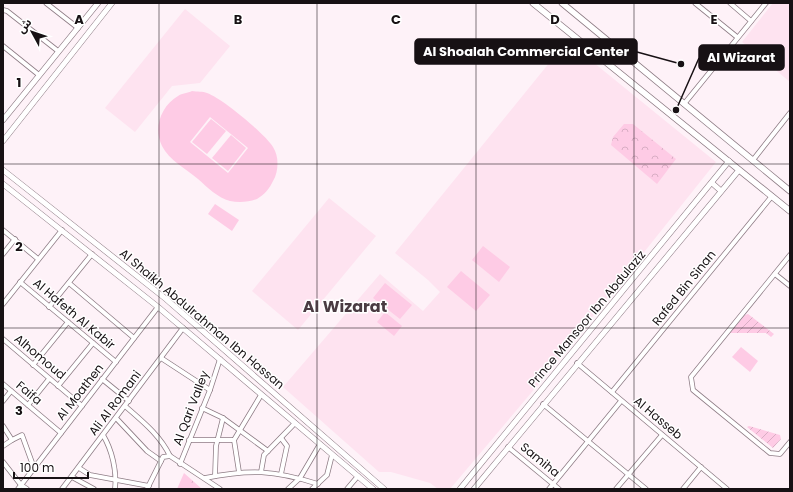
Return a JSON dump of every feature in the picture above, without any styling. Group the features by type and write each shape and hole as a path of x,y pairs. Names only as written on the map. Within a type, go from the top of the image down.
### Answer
{"main road":[{"path":"534,3 790,211"},
{"path":"562,3 790,191"}],"street":[{"path":"46,3 78,28"},
{"path":"3,120 98,3"},
{"path":"3,140 112,3"},
{"path":"695,3 737,38"},
{"path":"730,3 751,20"},
{"path":"684,104 766,3"},
{"path":"3,10 7,11 58,51"},
{"path":"3,46 39,75"},
{"path":"753,160 790,113"},
{"name":"Prince Mansoor Ibn Abdulaziz","path":"460,489 729,161"},
{"name":"Al Shaikh Abdulrahman Ibn Hassan","path":"3,170 166,299 384,489"},
{"name":"Prince Mansoor Ibn Abdulaziz","path":"474,489 577,363 739,170"},
{"path":"712,183 721,191"},
{"name":"Al Shaikh Abdulrahman Ibn Hassan","path":"3,184 184,328 372,489"},
{"name":"Rafed Bin Sinan","path":"612,392 772,196"},
{"path":"3,230 38,259"},
{"path":"4,300 62,230"},
{"path":"3,254 15,240"},
{"path":"49,307 92,254"},
{"path":"790,255 691,377 693,390 770,453 780,454 790,442"},
{"path":"117,274 124,266"},
{"path":"775,274 790,286"},
{"name":"Al Hafeth Al Kabir","path":"20,282 116,362"},
{"path":"69,283 134,338"},
{"name":"Al Moathen","path":"20,487 158,307"},
{"path":"33,365 68,322"},
{"name":"Ali Al Romani","path":"63,489 184,328"},
{"name":"Alhomoud","path":"3,339 82,406"},
{"path":"58,386 93,343"},
{"path":"162,358 210,390"},
{"name":"Al Qari Valley","path":"180,464 210,390 220,359"},
{"name":"Al Hasseb","path":"577,363 727,489"},
{"path":"28,405 50,379"},
{"path":"102,379 129,402"},
{"name":"Faifa","path":"3,384 61,433"},
{"path":"3,401 11,391"},
{"path":"239,472 234,440 241,431 261,395"},
{"path":"549,489 622,400"},
{"path":"543,404 589,440 646,489"},
{"path":"125,406 154,431 166,447 170,456 220,489"},
{"path":"202,408 223,418 268,451"},
{"path":"116,418 147,451 161,462"},
{"path":"215,476 218,440 223,418"},
{"path":"261,472 264,455 295,423"},
{"path":"3,426 12,440"},
{"path":"103,435 108,444 116,478 115,489"},
{"path":"616,489 662,435"},
{"path":"3,446 22,436 34,468"},
{"path":"281,438 287,446 281,474"},
{"path":"190,440 234,440"},
{"path":"290,488 300,478 320,444"},
{"name":"Samiha","path":"508,447 559,489"},
{"path":"312,489 328,475 332,455"},
{"name":"Al Qari Valley","path":"148,487 163,457 170,456"},
{"path":"3,462 20,487 27,489"},
{"path":"683,489 701,467"},
{"path":"79,468 90,475 116,478 148,487"},
{"path":"205,478 239,472 261,472 281,474 318,484"},
{"path":"347,489 358,476"},
{"path":"72,477 94,489"}],"shaded area":[{"path":"773,3 790,3 790,82 742,42"},
{"path":"185,9 230,46 200,83 172,86 135,132 105,108"},
{"path":"567,41 716,162 542,380 450,489 438,489 430,483 391,472 379,472 283,387 380,274 423,311 440,292 428,280 395,253"},
{"path":"329,198 376,236 298,330 252,291"}],"green space":[{"path":"192,91 205,92 223,102 253,126 273,147 277,159 275,177 270,186 257,199 240,202 226,200 213,192 178,164 165,151 159,139 158,132 160,118 163,111 172,100 180,95","holes":["210,117 248,148 228,173 190,142"]},
{"path":"211,119 226,131 207,154 192,142"},
{"path":"624,124 633,124 676,159 657,184 611,145 613,137"},
{"path":"231,135 246,148 228,171 212,158"},
{"path":"215,204 239,220 232,231 208,214"},
{"path":"483,246 510,267 499,282 472,260"},
{"path":"461,271 490,295 476,311 447,287"},
{"path":"385,283 412,305 400,319 373,298"},
{"path":"385,312 402,326 394,336 377,322"},
{"path":"748,314 774,334 771,337 766,333 730,333 745,315"},
{"path":"741,347 758,361 750,372 732,357"},
{"path":"749,426 780,435 781,439 773,448 747,427"},
{"path":"184,473 202,489 177,489"}],"place":[{"name":"Al Shoalah Commercial Center","path":"681,64"},
{"name":"Al Wizarat","path":"676,110"}],"district":[{"name":"Al Wizarat","path":"345,306"}]}
